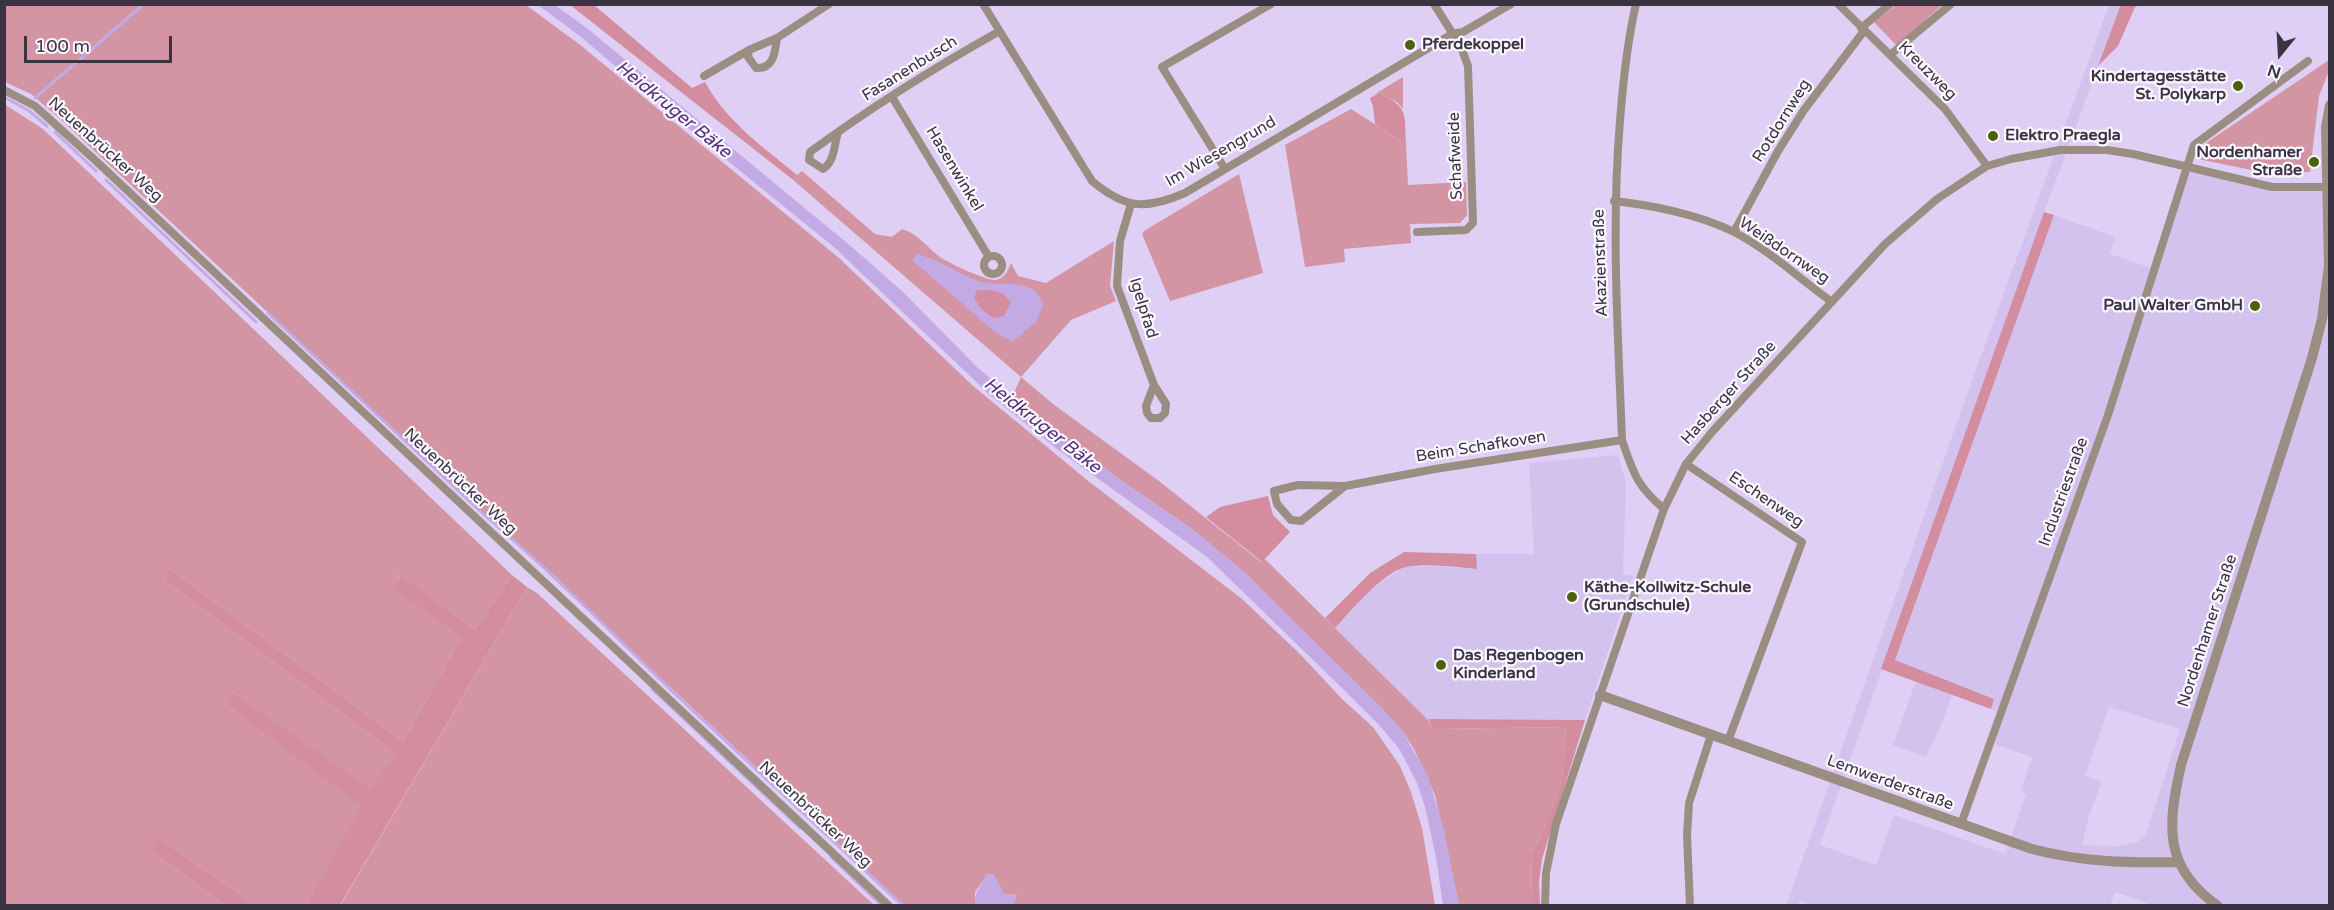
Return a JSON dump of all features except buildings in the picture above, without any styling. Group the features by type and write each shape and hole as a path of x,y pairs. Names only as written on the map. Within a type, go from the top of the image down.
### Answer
{"street":[{"path":"704,76 749,50 777,38 829,4"},
{"path":"983,4 998,32 1092,181 1112,196 1131,204"},
{"path":"1226,169 1162,67 1271,4"},
{"path":"1434,4 1452,34"},
{"name":"Im Wiesengrund","path":"1131,204 1164,202 1185,193 1452,34 1463,32 1510,4"},
{"name":"Akazienstraße","path":"1636,4 1622,95 1614,201 1622,440 1632,470 1644,491 1664,509"},
{"name":"Kreuzweg","path":"1838,4 1945,109 1987,166"},
{"name":"Rotdornweg","path":"1734,232 1803,110 1862,30 1890,4"},
{"path":"1890,55 1951,4"},
{"name":"Fasanenbusch","path":"838,132 998,32"},
{"name":"Schafweide","path":"1416,232 1466,230 1473,223 1468,66 1461,47 1452,34"},
{"path":"749,50 748,57 756,68 762,68 771,63 777,38"},
{"path":"2186,168 2194,145 2308,61"},
{"name":"Neuenbrücker Weg","path":"4,90 35,106 96,161 889,906"},
{"name":"Hasenwinkel","path":"892,97 989,257"},
{"name":"Nordenhamer Straße","path":"2218,906 2194,887 2177,862 2171,827 2181,765 2312,358 2327,302 2329,266 2326,127 2330,105"},
{"name":"Hasberger Straße","path":"1545,906 1546,873 1556,824 1664,509 1686,464 1712,432 1907,224 1937,199 1987,166 2042,152 2078,149 2107,150 2272,187 2327,187"},
{"name":"Industriestraße","path":"1961,824 2108,415 2186,168"},
{"name":"Weißdornweg","path":"1614,201 1665,209 1734,232 1781,263 1832,302"},
{"name":"Igelpfad","path":"1131,204 1120,241 1117,286 1154,385"},
{"name":"Beim Schafkoven","path":"1345,486 1301,521 1291,520 1277,504 1274,491 1298,485 1345,486 1435,469 1622,440"},
{"name":"Eschenweg","path":"1686,464 1802,542 1728,741"},
{"name":"Lemwerderstraße","path":"1600,695 2032,849 2063,857 2128,863 2177,862"},
{"path":"1690,906 1687,836 1689,803 1711,735"}],"shaded area":[{"path":"2121,4 2139,5 2135,7 2118,46 2098,66"},
{"path":"4,5 526,5 579,44 839,258 972,385 1087,480 1242,599 1300,654 1343,700 1373,727 1400,766 1422,828 1435,905 1012,905 1017,895 1004,894 999,888 984,880 975,892 975,905 904,905 57,116 31,94 5,82"},
{"path":"570,5 594,5 692,88 705,82 735,121 797,175 792,179"},
{"path":"1896,5 1942,5 1897,46 1874,22"},
{"path":"2109,5 2121,5 2044,212 1820,845 1876,865 1894,815 2005,854 2026,794 2021,791 2032,757 1995,744 2004,714 1991,709 1994,699 1895,661 2054,215 2115,237 2110,254 2151,268 2183,170 2279,190 2329,188 2329,905 2152,905 2115,892 2110,906 1811,906 1800,900 1798,905 1786,906 1966,397","holes":["2109,707 2180,729 2146,834 2138,842 2118,846 2082,845 2089,816 2101,784 2100,781 2085,776"]},
{"path":"2329,60 2329,71 2319,96 2310,172 2271,174 2198,159 2206,143"},
{"path":"1403,77 1403,109 1398,103 1379,93 1375,94"},
{"path":"1379,93 1396,103 1403,112 1406,144 1375,124 1370,98"},
{"path":"4,104 43,129 512,575 475,630 399,575 395,588 461,638 403,742 169,568 164,580 396,754 370,790 233,692 225,704 363,806 306,905 255,905 157,837 151,851 225,905 5,905"},
{"path":"1351,109 1406,144 1408,185 1466,182 1467,215 1460,223 1410,224 1411,243 1344,249 1345,262 1305,267 1285,145"},
{"path":"802,171 875,234 892,237 902,229 917,237 944,260 991,280 1002,277 1011,263 1018,276 1046,283 1114,241 1110,286 1116,301 1071,320 1021,377 792,179"},
{"path":"1239,174 1263,273 1170,301 1142,234"},
{"path":"2044,212 2054,215 1895,660 1994,699 1991,709 1881,669"},
{"path":"977,290 992,290 1008,298 1011,303 1004,316 993,318 981,309 974,298"},
{"path":"1021,377 1053,404 1159,481 1261,562 1265,559 1427,719 1433,729 1566,727 1562,780 1544,830 1532,853 1531,905 1459,905 1435,795 1414,749 1401,729 1245,573 1192,529 1119,479 1012,397"},
{"path":"1618,455 1626,483 1623,574 1633,576 1585,720 1427,719 1335,628 1368,592 1403,567 1435,566 1477,569 1476,554 1534,554 1529,463"},
{"path":"1268,496 1273,515 1290,532 1262,562 1206,517 1220,507"},
{"path":"1404,552 1476,554 1477,569 1433,565 1406,567 1397,570 1378,584 1335,628 1325,618 1370,573"},
{"path":"169,568 403,742 461,638 394,588 400,575 475,630 512,575 527,587 340,905 306,905 362,806 225,704 233,692 370,789 396,754 164,580"},
{"path":"527,587 537,593 874,905 340,906"},
{"path":"1916,681 1952,695 1926,757 1893,745"},
{"path":"1428,719 1585,720 1542,859 1539,882 1540,905 1531,905 1532,853 1544,830 1562,780 1566,727 1433,729"},
{"path":"157,837 255,905 225,905 151,851"}],"water":[{"name":"Heidkruger Bäke","path":"538,5 555,5 588,29 853,248 902,291 977,367 1012,397 1119,479 1192,529 1245,573 1401,729 1428,776 1444,830 1459,905 1443,905 1425,807 1417,783 1400,750 1345,691 1207,557 1061,452 989,394 835,248 581,37"},
{"path":"916,254 933,259 981,282 1016,284 1031,288 1038,294 1043,305 1036,322 1012,342 995,332 913,261","holes":["977,290 997,291 1008,298 1011,303 1004,316 993,318 981,309 974,298"]},
{"path":"986,874 994,874 1004,894 1017,895 1012,905 975,905 977,891"}],"waterway":[{"path":"35,98 144,4"},
{"path":"4,97 28,110 47,126"},
{"path":"55,132 96,171"},
{"path":"106,180 256,322"},
{"path":"268,313 479,510 557,579 674,693 902,905"},
{"path":"652,689 800,828"},
{"path":"831,857 882,906"}],"place":[{"name":"Pferdekoppel","path":"1410,45"},
{"name":"Kindertagesstätte St. Polykarp","path":"2238,86"},
{"name":"Elektro Praegla","path":"1993,136"},
{"name":"Nordenhamer Straße","path":"2314,162"},
{"name":"Paul Walter GmbH","path":"2255,306"},
{"name":"Käthe-Kollwitz-Schule (Grundschule)","path":"1572,597"},
{"name":"Das Regenbogen Kinderland","path":"1441,665"}]}
